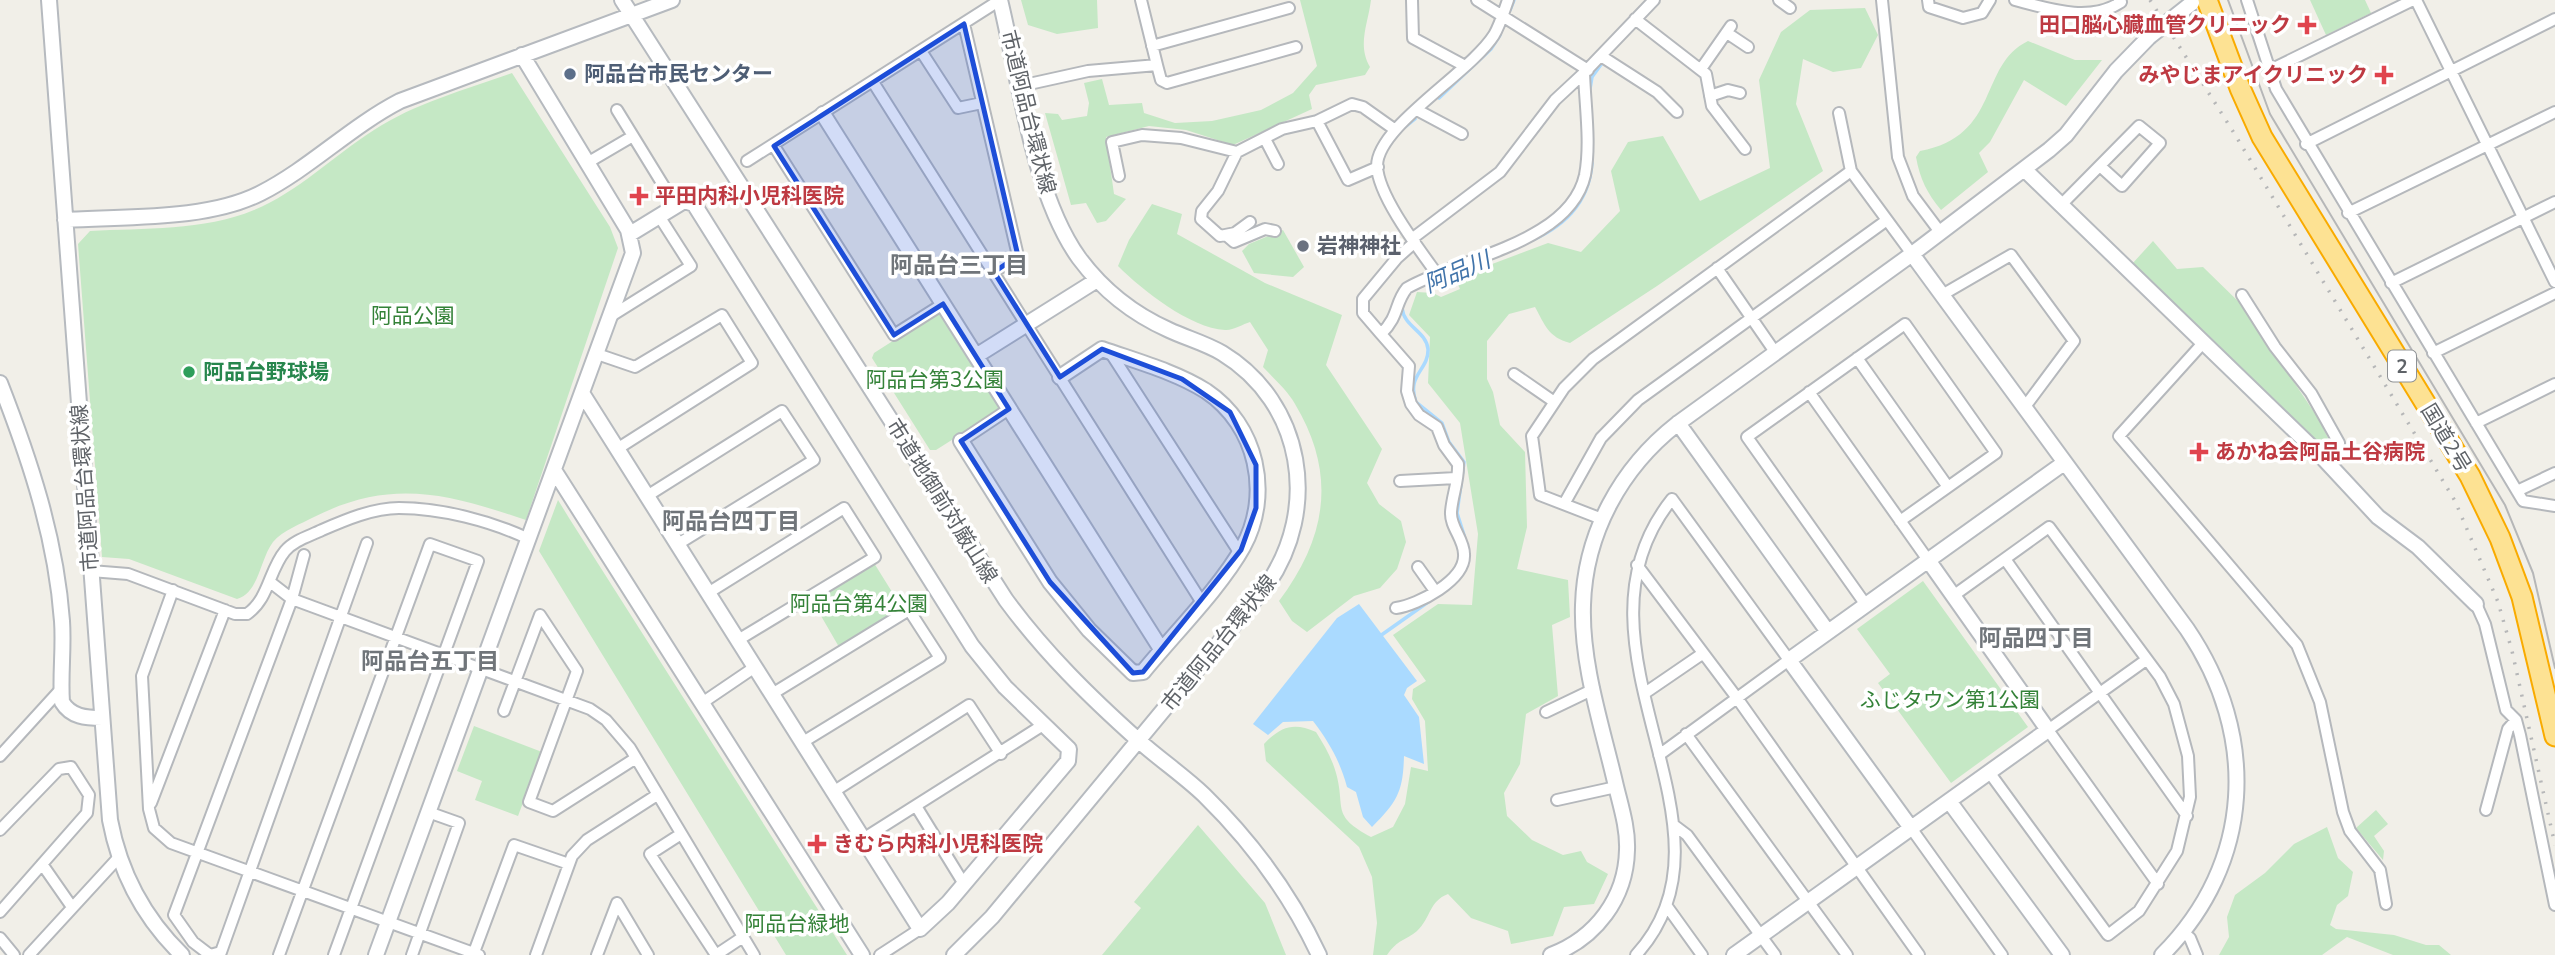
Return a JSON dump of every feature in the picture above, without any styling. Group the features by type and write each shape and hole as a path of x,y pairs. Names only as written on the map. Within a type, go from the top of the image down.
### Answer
{"highway":[{"name":"国道2号","path":"2201,2 2262,137 2470,476 2500,538 2522,597 2555,736"}],"street":[{"name":"市道阿品台環状線","path":"49,0 110,820 119,857 143,908 182,955"},
{"name":"市道地御前対厳山線","path":"622,0 995,585 1049,655 1139,742 1202,793 1246,840 1284,893 1319,955"},
{"path":"65,220 210,209 249,199 273,186 383,110 417,94 672,0"},
{"name":"市道阿品台環状線","path":"954,955 992,917 1139,742 1276,572 1294,528 1299,482 1294,451 1284,422 1252,377 1222,353 1144,318 1097,280 1070,245 1048,198 1000,0"},
{"path":"747,162 1000,0"},
{"path":"1141,0 1161,80 1167,83 1296,47"},
{"path":"1412,0 1413,38 1465,66"},
{"path":"1477,0 1586,72"},
{"path":"1437,274 1381,182 1378,167 1380,149 1394,129 1420,112 1494,35 1505,17 1508,0"},
{"path":"1396,608 1413,606 1458,572 1464,562 1464,550 1451,515 1458,464 1444,444 1438,429 1410,404 1407,362 1363,313 1363,299 1414,240 1500,172 1555,100 1638,22 1654,0"},
{"path":"1779,0 1790,8"},
{"path":"1882,0 1898,157 1913,196 1940,232"},
{"path":"1928,0 1929,7 1963,18 1982,13 1990,0"},
{"path":"2015,0 2060,10 2096,13 2113,7 2121,2 2119,0"},
{"path":"2247,0 2268,71 2306,144 2390,283 2523,501 2555,506"},
{"path":"2268,71 2414,0 2489,145 2555,282"},
{"path":"1552,955 1571,951 1603,919 1623,880 1627,838 1584,642 1583,607 1590,554 1602,519 1627,474 1650,447 1678,423 1912,254 2066,135 2126,59 2149,37 2201,2"},
{"path":"1152,46 1289,8"},
{"path":"2306,144 2555,19"},
{"path":"1638,22 1706,74 1713,106 1745,149"},
{"path":"964,23 1018,256 994,272"},
{"path":"1701,69 1729,30 1748,47"},
{"path":"921,51 958,108 982,103"},
{"path":"376,955 631,260 633,244 630,234 522,55"},
{"path":"1601,56 1654,90 1676,112"},
{"path":"1020,86 1088,71 1157,65"},
{"path":"1381,334 1395,320 1398,302 1407,288 1538,232 1570,208 1585,172 1586,72"},
{"path":"873,82 1201,601"},
{"path":"1710,96 1728,90 1740,93"},
{"path":"1119,176 1112,142 1137,136 1181,138 1237,152 1286,128 1317,121 1347,106 1358,105 1394,129"},
{"path":"617,110 676,206"},
{"path":"1420,112 1462,134"},
{"path":"2348,213 2555,112"},
{"path":"1839,113 1851,171 2202,651 2214,674 2231,723 2238,775 2233,827 2217,877 2183,932 2162,955"},
{"path":"823,114 1161,649"},
{"path":"1317,121 1348,180 1378,167"},
{"path":"2060,206 2139,126 2160,143 2122,186 2100,166"},
{"path":"587,163 633,136"},
{"path":"1265,139 1279,164"},
{"path":"774,146 894,335 943,304"},
{"path":"1237,152 1234,164 1200,215 1203,223 1234,242 1265,229 1275,231"},
{"path":"2024,169 2324,459 2378,517 2418,547 2476,604 2485,624 2506,710 2516,720 2555,905"},
{"path":"1602,519 1540,495 1532,436 1553,401 1593,359 1851,171"},
{"path":"630,234 687,200 694,204 972,646 1005,687 1066,745 1070,757 964,884 920,929 880,955"},
{"path":"2390,283 2555,202"},
{"path":"611,316 691,266 659,216"},
{"path":"1564,504 1591,453 1625,412 1751,317 1887,220"},
{"path":"1227,236 1250,222"},
{"path":"1942,295 2011,255 2074,341 2024,408"},
{"path":"1717,268 1775,352"},
{"path":"976,356 1097,280"},
{"path":"2433,353 2555,293"},
{"path":"2242,295 2275,346 2311,393 2339,443 2334,453 2324,459"},
{"path":"597,354 635,367 722,315 752,363 617,449"},
{"path":"1866,605 1747,437 1905,324 1996,453 1900,522"},
{"path":"2203,343 2119,436 2297,645 2320,702 2343,812 2350,831 2380,870 2386,904"},
{"path":"1009,409 961,441 1050,582 1089,630 1133,673 1143,672 1240,552 1253,523 1258,494 1254,457 1239,424 1220,402 1196,385 1102,349 1060,377"},
{"path":"1111,352 1240,552"},
{"path":"1857,358 1948,487"},
{"path":"1514,374 1553,401"},
{"path":"0,383 32,467 51,546 62,625 62,702 67,710 87,718 102,719"},
{"path":"2476,423 2555,384"},
{"path":"1809,392 2158,884"},
{"path":"582,393 920,929"},
{"path":"647,496 782,411 814,460 678,544"},
{"path":"1678,423 1828,632"},
{"path":"1658,755 2064,463"},
{"path":"554,470 862,955"},
{"path":"2517,491 2555,474"},
{"path":"1400,480 1456,478"},
{"path":"1636,955 1657,928 1666,905 1673,869 1675,826 1632,625 1632,594 1637,565 1649,534 1672,499 2002,955"},
{"path":"91,571 128,574 225,610 247,614 261,600 285,551 292,545 338,523 377,511 398,508 458,516 529,539"},
{"path":"708,593 844,508 875,557 738,639"},
{"path":"1953,596 2049,527 2146,660 2174,704 2185,734 2190,776 2187,816 2177,850 2139,911 2108,935 1989,772"},
{"path":"303,555 292,599 174,915 193,942 210,955 221,952 367,543"},
{"path":"279,955 430,544 478,561 334,955"},
{"path":"2005,559 2187,816"},
{"path":"1637,565 1737,698 1919,955"},
{"path":"1418,567 1435,591"},
{"path":"270,582 292,599 568,700 590,709 606,720 636,758 754,955"},
{"path":"173,590 142,676 149,810 161,836 198,853 475,954 514,845 569,864"},
{"path":"149,810 225,610"},
{"path":"772,694 909,610 940,658 803,742"},
{"path":"505,711 540,615 577,671 529,802 553,811 636,758"},
{"path":"1645,693 1702,654"},
{"path":"1734,955 2146,660"},
{"path":"702,703 755,667"},
{"path":"0,756 61,689"},
{"path":"1546,712 1594,689"},
{"path":"834,792 969,705 1000,754"},
{"path":"2486,810 2508,729 2516,720"},
{"path":"863,839 1043,725"},
{"path":"1686,734 1847,955"},
{"path":"145,756 167,761"},
{"path":"0,830 59,769 71,767 89,795 89,807 0,912"},
{"path":"1557,800 1616,787"},
{"path":"537,955 572,856 587,840 656,795"},
{"path":"1949,801 2062,955"},
{"path":"916,806 964,884"},
{"path":"412,955 459,823 428,812"},
{"path":"1675,826 1686,835 1775,955"},
{"path":"681,834 650,854 716,955 743,937"},
{"path":"29,955 119,857"},
{"path":"42,864 72,907"},
{"path":"597,955 617,903 648,955"},
{"path":"1666,905 1702,955"},
{"path":"2183,932 2190,938 2197,955"},
{"path":"0,938 14,955"}],"highlighted area":[{"path":"964,24 1018,256 994,272 1060,377 1102,349 1182,379 1230,412 1256,465 1256,508 1241,550 1143,672 1133,673 1050,582 961,441 1009,409 943,304 894,335 774,146"}],"green space":[{"path":"1021,0 1097,0 1098,28 1057,34 1028,25"},
{"path":"1300,0 1371,0 1364,34 1364,51 1370,67 1365,75 1316,85 1309,95 1312,109 1233,145 1186,130 1149,126 1106,137 1114,194 1126,199 1106,221 1097,223 1086,203 1071,205 1045,113 1058,114 1062,120 1087,116 1089,103 1084,83 1102,79 1109,105 1142,103 1144,113 1175,123 1212,121 1261,110 1293,93 1317,66"},
{"path":"2310,0 2365,0 2371,13 2326,35"},
{"path":"1865,8 1878,35 1861,68 1833,72 1803,59 1796,104 1823,171 1570,343 1552,334 1535,307 1509,314 1487,341 1487,379 1493,392 1500,425 1525,452 1527,527 1517,569 1568,580 1570,617 1552,625 1558,696 1526,714 1520,764 1504,793 1507,816 1532,840 1563,855 1581,851 1587,862 1608,874 1594,904 1564,907 1553,936 1511,944 1508,931 1471,918 1448,894 1437,901 1417,931 1398,943 1387,955 1373,955 1377,923 1372,877 1359,847 1266,761 1264,744 1276,733 1288,728 1301,727 1316,732 1334,767 1345,816 1350,823 1371,837 1393,827 1405,804 1411,767 1428,771 1425,721 1412,699 1413,689 1426,681 1393,635 1438,604 1472,605 1478,534 1460,423 1428,383 1430,337 1409,315 1417,292 1433,293 1441,297 1460,289 1455,278 1548,243 1581,252 1620,211 1611,171 1628,142 1663,136 1700,201 1770,168 1759,80 1781,32 1810,10"},
{"path":"2028,41 2075,60 2102,60 2066,106 2024,80 1990,142 1979,153 1988,172 1941,210 1925,185 1916,157 1920,151 1946,143 1964,131 1977,116 2001,66 2012,52"},
{"name":"阿品公園","path":"512,73 610,227 618,248 526,520 445,497 395,494 369,497 342,505 282,534 269,549 255,583 244,596 237,599 129,559 102,557 78,244 90,231 194,225 235,217 254,210 286,194 390,120 441,98"},
{"path":"1152,204 1182,214 1177,234 1265,283 1342,315 1326,365 1382,449 1367,483 1379,504 1401,521 1406,542 1397,569 1380,588 1354,596 1307,632 1292,621 1279,601 1308,553 1321,505 1317,455 1308,430 1292,399 1263,367 1268,350 1250,322 1228,330 1197,323 1153,296 1118,266 1129,240"},
{"path":"1283,230 1304,267 1293,277 1254,273 1242,251 1249,244"},
{"path":"2153,241 2177,269 2203,267 2243,306 2318,418 2328,438 2322,449 2132,264"},
{"name":"阿品台第3公園","path":"938,312 942,313 1000,405 999,410 936,450 930,450 872,358 874,353"},
{"name":"阿品台緑地","path":"558,500 847,955 786,955 539,551"},
{"name":"阿品台第4公園","path":"874,563 902,608 839,647 813,602"},
{"name":"ふじタウン第1公園","path":"1923,581 2028,727 1951,783 1878,683 1890,674 1857,629"},
{"path":"474,726 542,752 518,816 475,800 482,781 457,771"},
{"path":"2376,810 2388,824 2374,836 2384,851 2383,860 2356,828"},
{"path":"1198,825 1265,903 1286,955 1102,955 1141,908 1134,902"},
{"path":"2327,827 2338,858 2353,872 2348,896 2337,905 2330,925 2336,929 2394,935 2426,945 2439,945 2451,955 2393,955 2347,937 2322,955 2219,955 2229,937 2227,917 2235,895 2265,873 2294,844"}],"water":[{"path":"1359,604 1417,681 1407,688 1404,695 1419,717 1424,764 1404,756 1397,795 1388,810 1372,827 1363,817 1356,792 1347,787 1333,752 1313,721 1283,722 1268,735 1253,724 1337,618"}],"waterway":[{"path":"1510,10 1514,0"},
{"path":"1439,98 1491,49 1500,35"},
{"name":"阿品川","path":"1590,89 1592,77 1605,59"},
{"path":"1405,127 1415,119"},
{"name":"阿品川","path":"1526,243 1551,230 1571,213 1585,191 1592,163"},
{"name":"阿品川","path":"1402,308 1407,320 1423,338 1428,349 1414,385 1416,402 1442,423 1449,442 1464,462 1457,513 1464,535"},
{"name":"阿品川","path":"1380,636 1431,600"}],"tram line":[{"path":"2228,0 2270,114 2505,505 2533,573 2555,668"}],"railway":[{"path":"2150,0 2234,133 2455,501 2498,602 2512,651 2555,845"}],"place":[{"name":"田口脳心臓血管クリニック","path":"2307,25"},
{"name":"阿品台市民センター","path":"570,74"},
{"name":"みやじまアイクリニック","path":"2384,75"},
{"name":"平田内科小児科医院","path":"639,196"},
{"name":"岩神神社","path":"1303,246"},
{"name":"阿品台野球場","path":"189,372"},
{"name":"あかね会阿品土谷病院","path":"2199,452"},
{"name":"きむら内科小児科医院","path":"817,844"}],"district":[{"name":"阿品台三丁目","path":"959,265"},
{"name":"阿品台四丁目","path":"731,521"},
{"name":"阿品四丁目","path":"2036,638"},
{"name":"阿品台五丁目","path":"430,661"}]}
